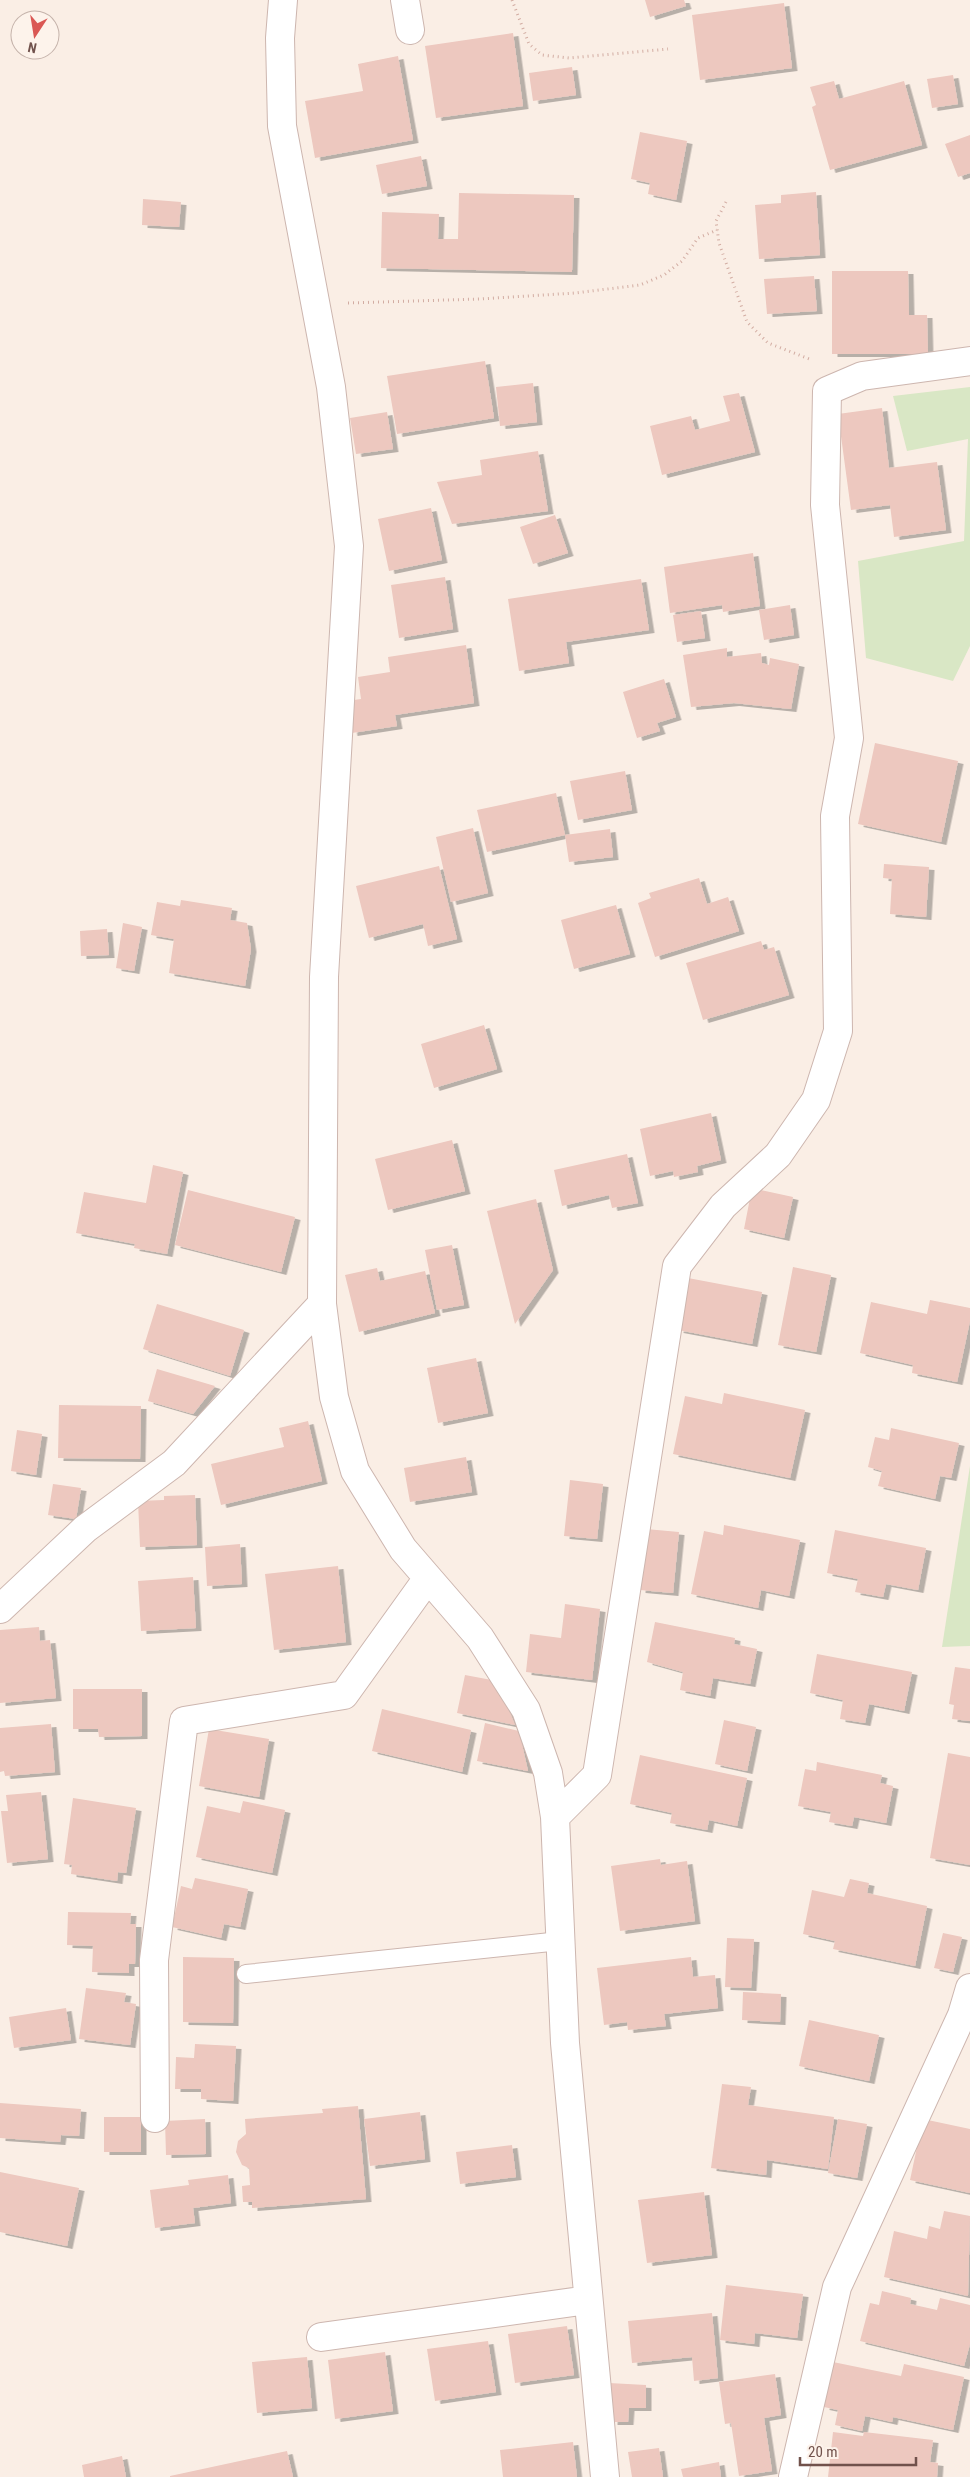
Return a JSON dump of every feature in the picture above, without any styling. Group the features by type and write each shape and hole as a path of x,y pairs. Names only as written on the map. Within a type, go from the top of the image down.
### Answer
{"street":[{"path":"283,0 280,38 282,126 331,387 350,546 324,977 322,1304 334,1397 355,1471 403,1549 480,1638 526,1710 548,1773 554,1817 565,2043 605,2477"},
{"path":"405,0 410,30"},
{"path":"554,1817 597,1775 677,1266 723,1206 778,1155 811,1108 816,1100 838,1031 835,816 849,738 825,505 826,391 862,376 970,362"},
{"path":"0,1609 85,1529 174,1463 322,1304"},
{"path":"155,2118 154,1960 184,1721 344,1695 428,1578"},
{"path":"793,2477 837,2287 962,2015 970,1988"},
{"path":"321,2337 588,2300"}],"lane":[{"path":"246,1974 560,1941"}],"path":[{"path":"512,0 529,44 542,55 569,58 668,48"},
{"path":"726,202 716,221 719,244 748,322 768,343 812,360 821,368 826,391"},
{"path":"315,304 480,299 640,285 664,275 682,261 698,238 718,230"}],"green space":[{"path":"970,387 970,646 953,681 866,658 858,561 964,541 968,439 907,451 893,396"},
{"path":"970,1466 970,1646 942,1647"}],"building":[{"path":"645,0 684,0 686,6 650,17"},
{"path":"784,3 792,68 700,80 692,15"},
{"path":"513,33 523,106 436,118 425,46"},
{"path":"398,56 413,140 315,158 305,101 363,91 358,64"},
{"path":"572,67 576,95 533,101 529,73"},
{"path":"953,75 958,104 932,108 927,79"},
{"path":"834,81 839,99 904,81 922,145 830,170 812,107 816,105 810,87"},
{"path":"640,132 687,141 676,200 648,194 650,183 631,179"},
{"path":"970,135 970,173 958,177 945,144"},
{"path":"421,156 427,186 382,194 376,165"},
{"path":"816,192 820,255 759,259 755,205 781,203 781,195"},
{"path":"459,193 574,195 572,272 381,268 382,212 439,214 438,239 458,239"},
{"path":"143,199 181,202 179,227 142,225"},
{"path":"832,271 908,271 909,315 927,315 928,354 832,354"},
{"path":"814,276 817,311 767,314 764,279"},
{"path":"485,361 494,418 397,434 387,376"},
{"path":"533,383 537,422 500,426 496,387"},
{"path":"739,393 755,452 662,475 650,426 691,416 695,430 730,421 723,396"},
{"path":"882,408 889,468 937,462 946,530 894,537 890,505 851,510 838,414"},
{"path":"387,412 393,449 356,454 350,418"},
{"path":"538,451 548,511 452,524 437,482 482,475 480,460"},
{"path":"431,508 442,560 389,571 378,519"},
{"path":"555,515 568,553 533,564 520,527"},
{"path":"753,553 760,606 723,612 722,605 670,613 664,567"},
{"path":"445,577 453,629 399,638 391,585"},
{"path":"641,579 649,630 566,642 569,663 519,671 508,599"},
{"path":"790,605 794,635 764,640 759,610"},
{"path":"701,611 705,638 677,642 673,615"},
{"path":"466,645 474,703 395,715 397,726 352,733 347,701 361,699 358,677 390,672 388,657"},
{"path":"727,648 727,657 761,653 762,663 769,665 770,658 799,664 791,709 734,703 691,707 683,655"},
{"path":"664,679 676,717 657,723 660,731 637,738 623,692"},
{"path":"875,743 958,761 941,842 858,824"},
{"path":"625,771 632,810 578,820 570,781"},
{"path":"556,793 565,835 487,852 477,810"},
{"path":"473,828 488,893 451,902 436,837"},
{"path":"610,829 613,857 569,862 565,835"},
{"path":"884,864 929,867 926,917 890,914 892,879 883,878"},
{"path":"439,866 457,939 428,946 423,924 369,938 356,886"},
{"path":"699,878 707,904 728,897 739,931 655,957 638,903 651,898 649,893"},
{"path":"181,900 232,908 230,920 247,923 251,949 245,986 169,973 174,939 151,935 157,902 180,906"},
{"path":"616,905 630,954 574,969 561,920"},
{"path":"123,923 142,927 134,971 116,968"},
{"path":"107,929 109,955 81,956 80,931"},
{"path":"761,941 764,950 774,947 789,995 703,1020 686,963"},
{"path":"484,1025 497,1069 434,1088 421,1044"},
{"path":"711,1113 721,1160 697,1166 698,1172 674,1177 673,1171 650,1176 640,1129"},
{"path":"452,1140 465,1191 388,1210 375,1159"},
{"path":"627,1154 638,1203 612,1208 609,1195 562,1206 554,1170"},
{"path":"153,1165 183,1172 167,1254 134,1248 135,1244 76,1233 84,1192 146,1203"},
{"path":"752,1188 793,1197 784,1238 744,1229"},
{"path":"188,1190 295,1217 281,1272 175,1245"},
{"path":"536,1199 553,1270 515,1324 487,1211"},
{"path":"452,1245 464,1305 437,1310 425,1250"},
{"path":"793,1267 831,1275 816,1352 778,1345"},
{"path":"377,1268 380,1281 425,1271 435,1313 359,1332 345,1275"},
{"path":"688,1278 762,1292 752,1344 678,1330"},
{"path":"930,1300 970,1308 970,1321 957,1382 912,1373 913,1365 860,1353 871,1302 927,1314"},
{"path":"157,1304 244,1330 230,1376 143,1349"},
{"path":"476,1358 488,1413 438,1423 427,1368"},
{"path":"157,1369 215,1386 193,1414 148,1401"},
{"path":"724,1393 805,1410 790,1478 673,1454 685,1396 722,1404"},
{"path":"59,1405 141,1406 140,1459 58,1458"},
{"path":"308,1421 322,1481 221,1505 211,1464 284,1447 279,1428"},
{"path":"891,1428 959,1443 951,1478 940,1476 935,1499 878,1486 882,1471 868,1467 875,1437 889,1440"},
{"path":"17,1430 42,1434 36,1475 11,1471"},
{"path":"466,1457 472,1492 410,1502 404,1468"},
{"path":"570,1480 603,1484 597,1539 564,1536"},
{"path":"53,1484 81,1488 76,1519 48,1515"},
{"path":"195,1495 197,1545 140,1547 138,1501 164,1500 164,1496"},
{"path":"724,1525 800,1540 789,1596 761,1590 758,1608 691,1594 704,1531 723,1535"},
{"path":"646,1529 679,1532 673,1593 640,1590"},
{"path":"835,1530 926,1548 918,1590 886,1584 883,1597 855,1592 858,1579 827,1573"},
{"path":"240,1544 242,1584 207,1586 205,1547"},
{"path":"338,1566 346,1642 274,1650 265,1574"},
{"path":"193,1577 196,1628 141,1631 138,1581"},
{"path":"565,1604 600,1609 592,1680 526,1672 530,1634 561,1638"},
{"path":"655,1622 735,1638 734,1644 757,1649 750,1684 713,1678 710,1696 680,1690 683,1672 647,1662"},
{"path":"39,1627 40,1641 50,1640 56,1698 0,1703 0,1630"},
{"path":"817,1654 912,1672 904,1711 869,1704 865,1723 840,1719 843,1700 810,1693"},
{"path":"955,1667 970,1669 970,1721 952,1719 954,1705 949,1704"},
{"path":"465,1675 497,1681 515,1725 457,1713"},
{"path":"73,1689 142,1689 142,1736 99,1737 98,1729 73,1729"},
{"path":"382,1709 471,1730 462,1772 372,1751"},
{"path":"724,1720 756,1727 747,1771 715,1764"},
{"path":"485,1723 519,1731 528,1771 477,1761"},
{"path":"51,1724 55,1772 5,1776 4,1771 0,1772 0,1728"},
{"path":"209,1729 269,1739 259,1797 199,1786"},
{"path":"948,1753 970,1757 970,1865 930,1858"},
{"path":"640,1755 747,1778 737,1826 709,1820 707,1830 670,1823 672,1813 630,1804"},
{"path":"817,1762 882,1775 880,1783 893,1786 886,1823 854,1817 852,1826 829,1822 831,1812 798,1806 805,1769 816,1771"},
{"path":"41,1792 48,1859 7,1863 1,1811 8,1811 6,1795"},
{"path":"73,1798 136,1808 126,1873 118,1872 117,1881 71,1874 72,1865 64,1864"},
{"path":"243,1801 285,1810 272,1873 196,1857 207,1806 240,1813"},
{"path":"660,1859 661,1865 687,1861 695,1921 620,1931 611,1866"},
{"path":"195,1878 248,1889 240,1927 224,1924 221,1938 172,1927 181,1886 192,1889"},
{"path":"850,1879 869,1883 867,1893 927,1906 915,1966 833,1949 835,1941 803,1934 812,1890 844,1897"},
{"path":"68,1912 131,1913 130,1924 136,1924 135,1964 129,1964 129,1973 92,1972 93,1946 67,1945"},
{"path":"943,1933 962,1937 953,1972 934,1968"},
{"path":"727,1938 754,1939 751,1988 725,1987"},
{"path":"183,1957 234,1958 233,2023 183,2022"},
{"path":"691,1957 693,1977 715,1975 718,2008 664,2014 666,2026 628,2030 627,2022 604,2025 597,1968"},
{"path":"86,1988 126,1993 124,2002 136,2004 130,2045 79,2039"},
{"path":"743,1992 781,1994 780,2022 742,2020"},
{"path":"66,2008 71,2040 14,2048 9,2017"},
{"path":"809,2020 879,2035 869,2081 799,2066"},
{"path":"195,2044 236,2046 233,2101 201,2099 201,2089 175,2089 176,2057 194,2058"},
{"path":"722,2084 751,2087 748,2105 834,2117 828,2169 767,2160 766,2175 711,2168"},
{"path":"0,2103 81,2109 79,2136 61,2135 60,2142 0,2138"},
{"path":"358,2106 366,2199 252,2208 252,2202 243,2202 242,2186 250,2185 249,2168 242,2165 236,2152 238,2141 246,2134 245,2119 323,2113 322,2109"},
{"path":"420,2112 425,2159 370,2166 364,2119"},
{"path":"104,2117 141,2117 141,2152 104,2152"},
{"path":"205,2119 206,2154 166,2155 165,2121"},
{"path":"838,2119 867,2124 857,2178 828,2173"},
{"path":"923,2119 970,2129 970,2193 910,2180"},
{"path":"512,2145 516,2177 460,2184 456,2152"},
{"path":"0,2172 79,2188 67,2246 0,2232"},
{"path":"228,2175 231,2203 193,2208 195,2223 155,2228 150,2190 189,2185 188,2180"},
{"path":"704,2192 712,2255 647,2263 638,2200"},
{"path":"944,2211 970,2216 968,2296 884,2277 894,2231 927,2239 929,2226 940,2229"},
{"path":"726,2285 803,2294 797,2338 755,2333 754,2344 720,2340"},
{"path":"882,2291 911,2298 910,2304 937,2310 940,2298 970,2305 970,2344 964,2366 860,2341 870,2303 879,2305"},
{"path":"712,2313 718,2378 694,2381 692,2357 632,2363 628,2321"},
{"path":"567,2326 574,2375 515,2383 508,2334"},
{"path":"488,2341 496,2392 435,2401 427,2349"},
{"path":"385,2352 393,2411 335,2419 328,2360"},
{"path":"307,2357 312,2408 257,2413 252,2362"},
{"path":"833,2362 901,2376 904,2364 964,2377 953,2430 893,2417 892,2422 865,2416 862,2431 835,2425 838,2410 824,2407"},
{"path":"775,2374 781,2415 764,2418 772,2471 739,2476 731,2423 725,2424 719,2382"},
{"path":"609,2383 646,2385 646,2408 629,2408 628,2422 612,2422 613,2407 608,2407"},
{"path":"833,2432 863,2436 864,2432 933,2440 930,2462 938,2463 937,2477 828,2477"},
{"path":"573,2442 577,2477 503,2477 500,2450"},
{"path":"659,2448 663,2477 632,2477 628,2452"},
{"path":"287,2451 293,2477 170,2477 170,2476"},
{"path":"122,2456 126,2477 84,2477 82,2465"},
{"path":"719,2462 721,2477 683,2477 681,2469"}]}
